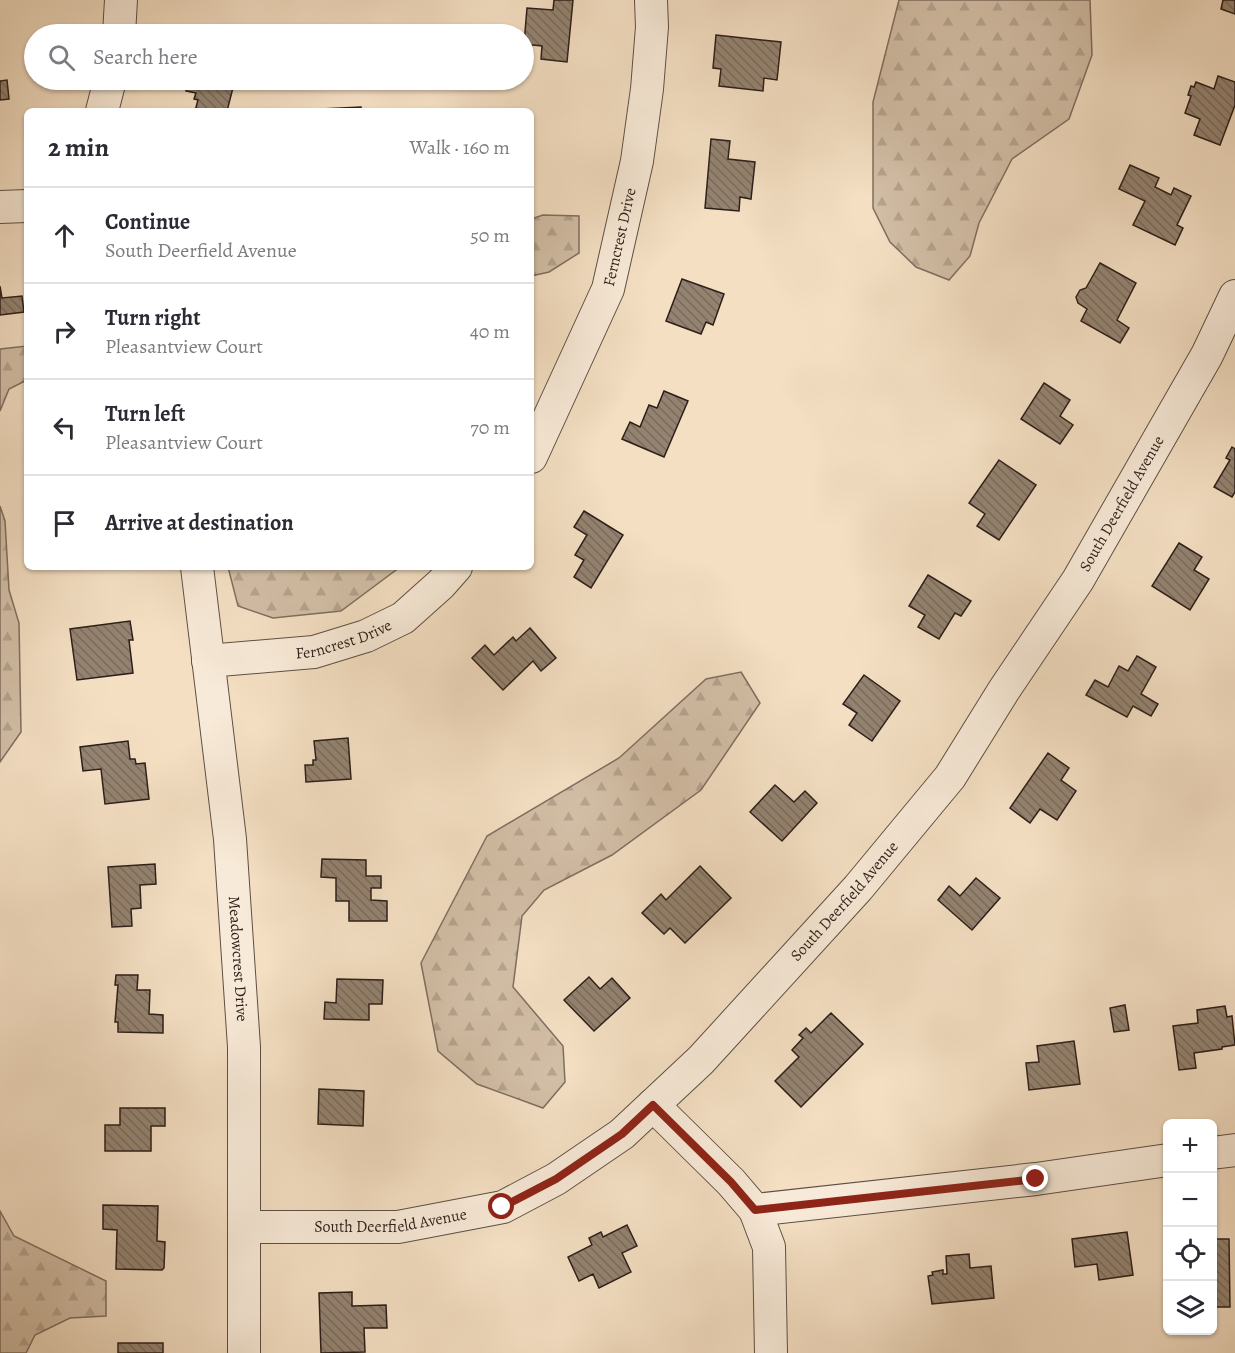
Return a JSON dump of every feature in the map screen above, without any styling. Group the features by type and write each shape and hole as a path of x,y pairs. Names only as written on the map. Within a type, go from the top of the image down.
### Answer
{"street":[{"path":"119,24 120,0"},
{"name":"Ferncrest Drive","path":"534,450 608,289 637,161 647,89 652,27 651,0"},
{"path":"103,108 107,90"},
{"path":"0,207 24,206"},
{"name":"South Deerfield Avenue","path":"244,1227 398,1227 502,1207 556,1179 622,1134 653,1105 700,1060 858,888 950,777 1004,690 1078,580 1207,356 1235,296"},
{"name":"Meadowcrest Drive","path":"197,570 230,839 244,1047 244,1353"},
{"name":"Ferncrest Drive","path":"208,661 314,652 366,636 403,618 453,570"},
{"path":"653,1105 731,1182 755,1210 769,1247 771,1353"},
{"path":"1217,1152 1235,1150"},
{"path":"755,1210 1036,1179 1163,1161"}],"green space":[{"path":"899,0 1090,0 1092,55 1069,119 1012,159 979,223 970,256 949,280 916,267 890,242 873,208 873,102"},
{"path":"543,215 579,216 579,253 549,272 534,275 534,218"},
{"path":"24,346 24,382 9,389 0,411 0,349"},
{"path":"0,506 5,521 9,590 19,623 21,732 0,762"},
{"path":"229,570 396,570 341,611 273,618 238,606"},
{"path":"741,672 760,703 701,790 612,855 544,890 522,916 513,987 563,1046 565,1082 543,1108 477,1084 438,1051 421,963 487,836 619,758 706,679"},
{"path":"0,1211 14,1236 106,1281 106,1316 70,1318 35,1335 26,1353 0,1353"}],"building":[{"path":"554,0 573,0 567,62 541,59 542,46 534,45 534,24 526,24 527,8 553,10"},
{"path":"1223,0 1235,0 1235,14 1221,9"},
{"path":"716,35 781,42 777,80 764,78 763,91 719,86 721,69 713,68"},
{"path":"1218,76 1235,82 1235,105 1220,145 1194,135 1200,119 1185,113 1191,96 1188,95 1191,86 1194,87 1196,82 1214,89"},
{"path":"7,80 9,99 0,100 0,81"},
{"path":"232,90 228,108 196,108 198,100 194,99 196,93 186,91"},
{"path":"711,139 730,141 728,159 755,162 751,199 740,197 739,211 705,208"},
{"path":"1130,165 1159,178 1155,187 1171,195 1174,188 1191,196 1177,225 1183,228 1175,245 1133,225 1145,201 1119,189"},
{"path":"1100,263 1136,283 1117,320 1129,328 1120,343 1081,321 1087,309 1078,303 1076,297 1080,290 1086,288"},
{"path":"682,279 724,294 713,325 706,322 701,334 666,321"},
{"path":"0,286 2,298 22,296 24,312 0,315"},
{"path":"1044,383 1070,400 1060,416 1073,425 1060,444 1021,419"},
{"path":"664,391 688,401 664,457 622,439 630,422 640,427 649,405 657,408"},
{"path":"1232,447 1235,449 1235,492 1232,497 1214,487 1230,460 1226,458"},
{"path":"999,460 1036,485 999,540 977,526 985,514 969,503"},
{"path":"584,511 623,535 591,588 574,577 584,560 575,555 587,535 574,527"},
{"path":"1179,543 1202,557 1194,570 1209,579 1190,610 1152,586"},
{"path":"928,575 971,601 961,616 955,613 939,639 918,627 925,615 909,606"},
{"path":"130,621 133,640 129,640 133,673 77,680 70,629"},
{"path":"530,628 556,658 541,671 533,661 503,690 472,658 485,645 494,655 513,637 516,641"},
{"path":"1137,656 1156,667 1141,694 1158,704 1151,716 1133,706 1127,717 1086,695 1095,680 1108,687 1119,666 1128,671"},
{"path":"864,675 900,701 872,741 849,725 857,713 843,704"},
{"path":"348,738 351,779 306,782 305,765 313,765 313,760 316,760 314,741"},
{"path":"128,741 130,759 135,759 136,764 145,763 149,799 105,804 101,769 83,771 80,747"},
{"path":"1048,753 1069,768 1061,780 1076,791 1057,820 1040,809 1030,823 1010,808"},
{"path":"775,785 794,802 805,791 817,803 782,841 750,812"},
{"path":"322,859 366,860 366,876 381,876 381,888 371,888 371,900 387,901 387,921 349,921 349,901 336,901 336,878 321,877"},
{"path":"155,864 156,884 140,885 141,908 131,909 132,926 112,927 108,867"},
{"path":"700,866 731,898 685,943 670,928 664,934 642,913 661,894 666,900"},
{"path":"976,878 1000,898 972,930 938,900 949,886 960,896"},
{"path":"116,975 138,975 137,990 150,990 149,1014 163,1015 163,1033 118,1032 118,1022 115,1022 118,985 115,985"},
{"path":"589,977 600,989 612,978 630,998 594,1031 564,1000"},
{"path":"337,979 383,980 382,1004 369,1004 369,1020 324,1019 325,1002 336,1003"},
{"path":"1125,1005 1129,1030 1114,1032 1110,1008"},
{"path":"1225,1006 1227,1017 1232,1016 1235,1045 1194,1053 1196,1068 1179,1070 1173,1026 1198,1023 1197,1010"},
{"path":"831,1013 863,1044 801,1107 775,1081 799,1057 792,1050 803,1038 799,1035 806,1028 811,1033"},
{"path":"1074,1041 1080,1084 1029,1090 1026,1063 1039,1062 1037,1046"},
{"path":"319,1089 364,1091 363,1126 318,1124"},
{"path":"120,1108 165,1108 165,1126 151,1126 151,1151 105,1151 105,1125 120,1125"},
{"path":"103,1205 158,1206 157,1241 165,1242 162,1270 116,1269 117,1230 103,1229"},
{"path":"627,1225 637,1246 622,1253 631,1272 599,1288 593,1274 579,1281 568,1257 592,1245 589,1238 601,1232 603,1237"},
{"path":"1127,1232 1133,1275 1099,1280 1097,1264 1075,1267 1072,1239"},
{"path":"1217,1239 1229,1239 1230,1307 1217,1307"},
{"path":"969,1254 970,1268 991,1266 994,1298 932,1304 928,1276 933,1275 932,1272 943,1270 943,1274 947,1274 946,1256"},
{"path":"352,1292 352,1306 386,1305 387,1328 364,1328 365,1352 321,1353 319,1293"},
{"path":"118,1343 163,1343 163,1353 118,1353"}],"route":[{"path":"502,1207 556,1179 622,1134 653,1105 731,1182 755,1210 1036,1179"}]}
